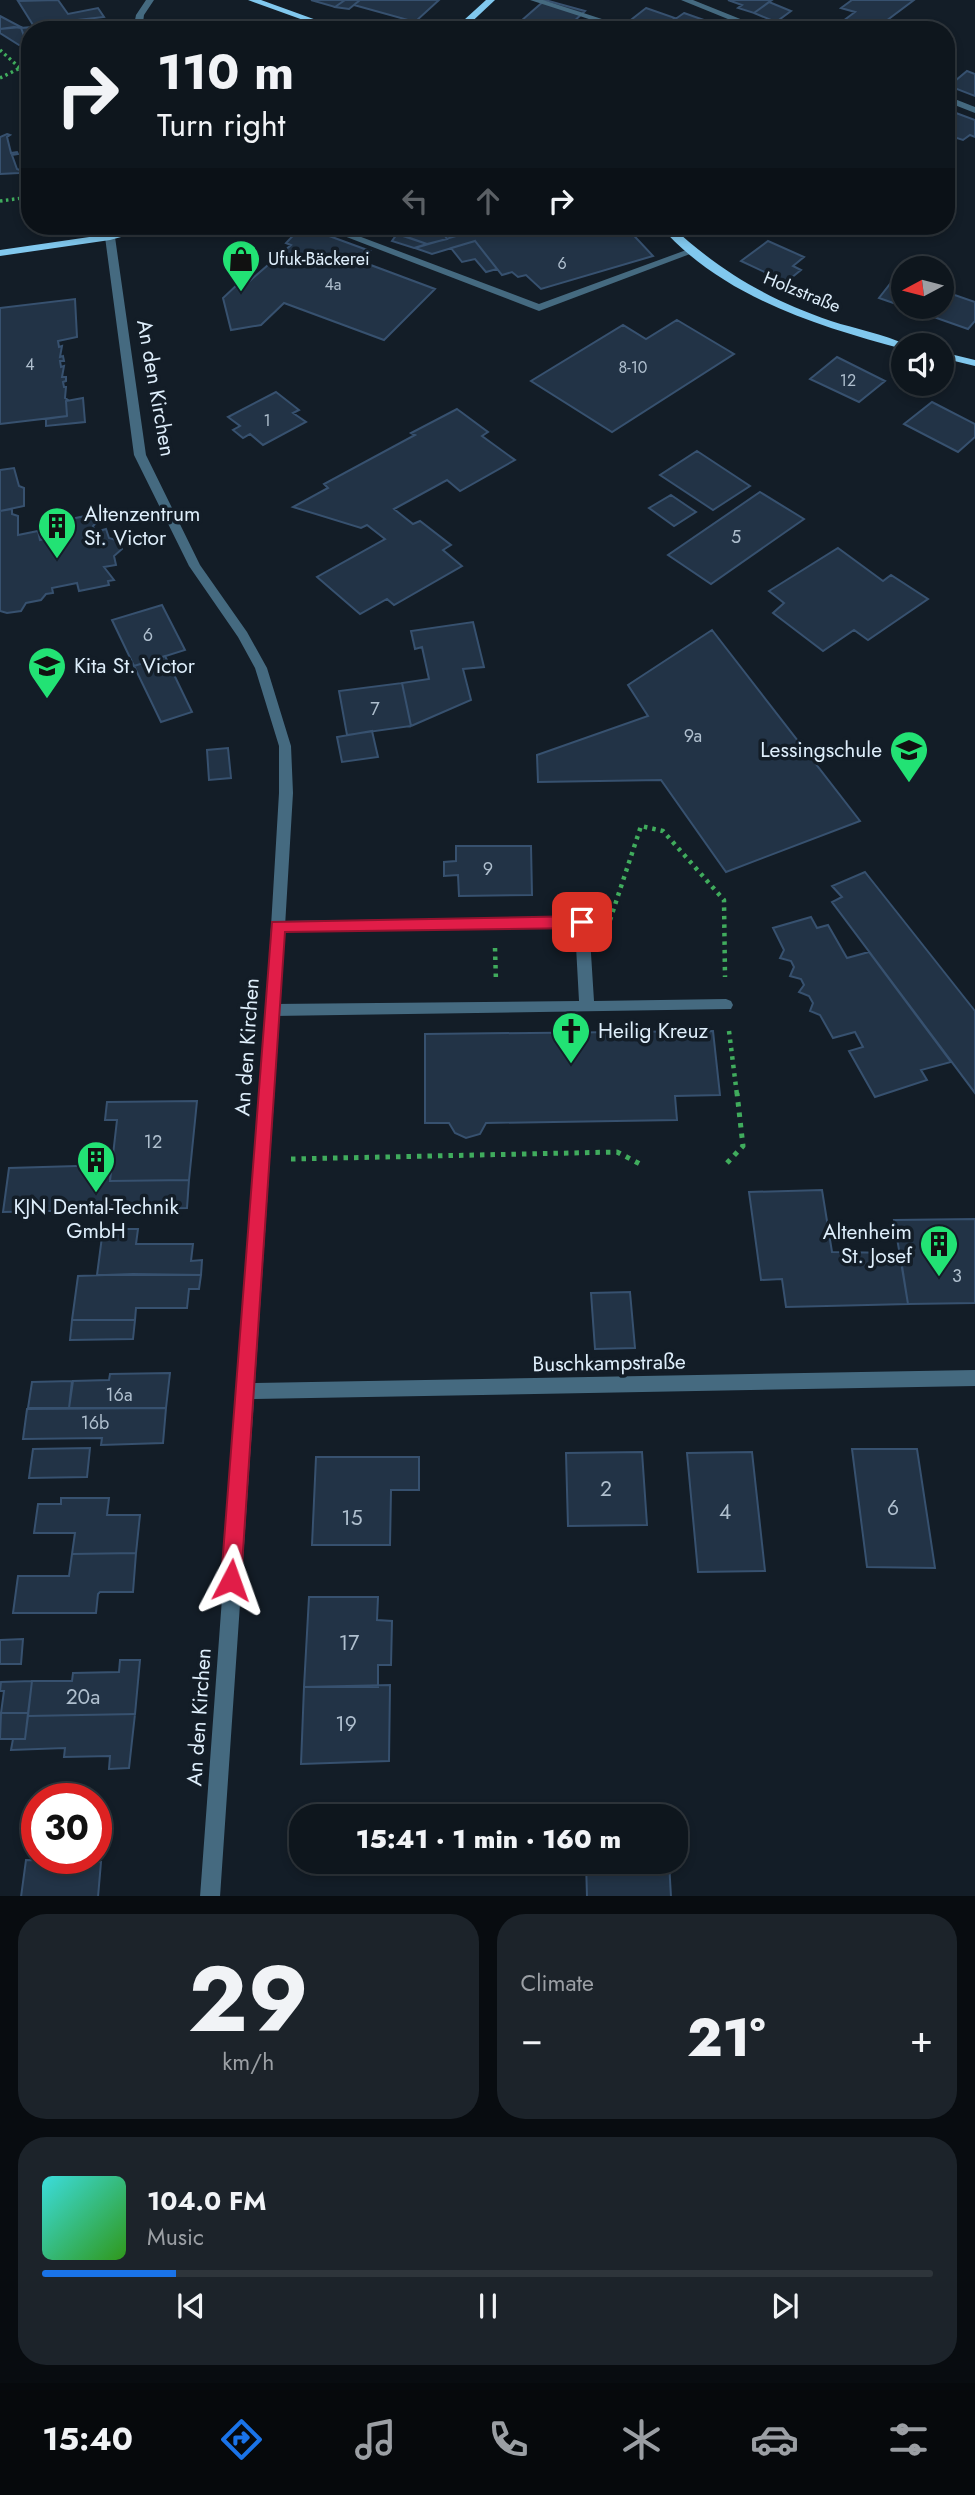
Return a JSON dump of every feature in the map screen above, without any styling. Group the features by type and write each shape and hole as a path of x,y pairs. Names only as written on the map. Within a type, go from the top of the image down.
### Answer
{"street":[{"path":"139,21 149,0"},
{"path":"253,0 314,21"},
{"path":"467,21 491,0"},
{"path":"534,0 600,21"},
{"path":"685,0 740,21"},
{"path":"955,102 975,110"},
{"path":"0,253 91,235"},
{"name":"An den Kirchen","path":"112,235 140,455 195,566 236,625 261,668 285,746 286,793 273,1010 210,1896"},
{"path":"347,235 539,308 693,251"},
{"name":"Holzstraße","path":"675,235 706,263 764,298 891,342"},
{"path":"954,358 975,363"},
{"path":"278,926 582,922 587,1007"},
{"path":"273,1010 726,1006"},
{"name":"Buschkampstraße","path":"244,1391 975,1378"}],"path":[{"path":"0,50 20,68 0,78"},
{"path":"0,201 21,198"},
{"path":"582,922 612,920 641,826 663,831 724,900 726,1006 743,1146 727,1163"},
{"path":"494,923 496,1008"},
{"path":"262,1160 617,1153 642,1165"}],"building":[{"path":"58,0 68,14 98,8 104,17 30,21 18,1"},
{"path":"311,0 345,0 335,7"},
{"path":"345,0 360,0 349,9 335,7"},
{"path":"360,0 439,0 416,21 354,5"},
{"path":"545,0 585,11 574,21 521,21"},
{"path":"728,0 772,0 754,13 738,8 742,5"},
{"path":"852,0 914,0 886,21 843,21 855,12 841,8"},
{"path":"769,2 791,11 777,21 754,13"},
{"path":"646,8 675,18 671,21 630,21"},
{"path":"684,13 707,21 672,21"},
{"path":"0,16 21,27 0,29"},
{"path":"21,28 21,45 0,33 0,29"},
{"path":"967,71 975,74 975,96 955,88 955,81"},
{"path":"955,114 975,120 975,137 970,135 963,140 955,138"},
{"path":"10,135 7,137 11,153 18,154 12,155 17,169 21,171 19,173 0,174 0,137"},
{"path":"294,235 326,235 370,251 360,261 435,289 384,340 284,303 261,325 231,330 223,298 240,282 245,285 291,245 286,243"},
{"path":"396,235 400,235 427,244 414,248 392,241"},
{"path":"402,235 444,235 447,239 427,244"},
{"path":"459,235 633,235 653,256 541,289 526,275 518,277 512,272 502,275 475,241 432,254 415,248"},
{"path":"475,241 497,269 486,272 475,259 462,262 451,248"},
{"path":"768,241 804,257 793,266 801,270 786,282 741,261"},
{"path":"891,283 891,302 879,298"},
{"path":"954,295 975,302 975,321 968,329 939,319 954,319"},
{"path":"75,299 77,337 58,341 59,347 62,346 60,357 63,356 64,361 60,361 61,367 64,366 62,377 66,377 63,382 66,387 65,398 68,400 67,416 0,424 0,308"},
{"path":"677,320 734,354 612,432 531,381 623,325 646,339"},
{"path":"837,357 885,381 859,402 810,379"},
{"path":"276,392 299,410 293,413 306,422 263,445 250,434 243,438 233,430 240,426 228,417"},
{"path":"83,398 85,422 46,426 46,419 67,416 66,401"},
{"path":"932,402 975,424 975,437 958,452 904,424"},
{"path":"457,409 488,432 482,436 515,460 460,491 447,480 394,509 413,524 420,521 451,545 443,550 462,566 394,605 387,599 360,614 317,577 385,539 367,525 361,528 293,507 328,488 324,484"},
{"path":"697,451 750,486 713,510 660,475"},
{"path":"14,468 19,486 24,488 24,506 0,511 0,470"},
{"path":"760,492 804,519 711,584 668,555"},
{"path":"671,495 696,512 674,526 649,508"},
{"name":"Altenzentrum St. Victor","path":"12,509 12,514 18,516 18,535 38,531 40,540 54,537 52,530 63,528 61,521 90,515 91,518 96,517 98,521 93,526 95,532 106,529 109,538 119,541 122,549 114,556 116,565 104,567 114,580 108,581 109,585 79,591 77,583 52,588 53,593 46,594 41,600 26,603 21,611 0,611 0,511"},
{"path":"838,548 883,581 891,575 928,599 868,640 854,630 823,651 773,613 784,603 769,591"},
{"path":"162,605 185,650 134,666 112,620"},
{"path":"473,622 484,667 463,669 471,700 411,726 402,683 429,679 422,647 415,649 411,631"},
{"path":"712,630 860,821 726,872 661,780 538,782 537,755 648,716 628,685"},
{"path":"165,656 192,712 161,722 134,666"},
{"path":"402,683 411,726 347,735 339,691"},
{"path":"372,731 378,757 342,762 337,737"},
{"path":"228,748 231,778 209,780 207,750"},
{"path":"456,846 531,846 532,895 459,896 458,875 444,876 444,862 456,861"},
{"path":"865,872 975,1011 975,1093 832,902 842,897 832,886"},
{"path":"811,917 817,928 828,925 847,958 869,952 951,1062 921,1070 927,1080 875,1097 849,1051 863,1047 855,1032 833,1038 820,1015 810,1011 813,1003 809,996 799,992 804,985 801,979 790,976 794,967 791,961 780,958 784,950 773,928"},
{"name":"Heilig Kreuz","path":"713,1031 720,1095 675,1096 677,1120 486,1123 480,1134 466,1138 455,1133 449,1123 425,1123 425,1034"},
{"path":"197,1101 189,1180 110,1181 117,1120 105,1120 107,1102"},
{"name":"KJN Dental-Technik GmbH","path":"111,1165 110,1181 189,1180 187,1208 3,1212 9,1168"},
{"path":"822,1190 832,1252 900,1253 908,1304 786,1307 782,1279 761,1280 749,1192"},
{"name":"Altenheim St. Josef","path":"975,1219 975,1303 908,1304 894,1220"},
{"path":"103,1229 138,1229 136,1244 193,1244 191,1261 202,1260 201,1275 97,1275"},
{"path":"201,1275 199,1289 189,1289 187,1308 136,1308 135,1320 72,1320 78,1276"},
{"path":"630,1292 635,1348 595,1349 591,1293"},
{"path":"72,1320 135,1320 133,1339 70,1340"},
{"path":"170,1373 166,1408 69,1408 73,1381 109,1380 110,1374"},
{"path":"72,1381 69,1408 28,1408 32,1382"},
{"path":"166,1408 163,1443 101,1445 102,1438 23,1439 27,1409"},
{"path":"90,1448 87,1477 29,1478 33,1449"},
{"path":"852,1449 917,1449 935,1568 867,1567"},
{"path":"642,1452 647,1525 568,1526 566,1453"},
{"path":"752,1452 765,1571 698,1572 687,1453"},
{"path":"316,1457 419,1457 419,1490 391,1490 390,1545 312,1545"},
{"path":"61,1498 109,1498 107,1515 140,1515 136,1553 72,1554 75,1533 34,1533 38,1504 61,1504"},
{"path":"136,1553 133,1592 100,1592 96,1613 13,1613 18,1576 69,1576 72,1554"},
{"path":"309,1597 378,1597 377,1620 392,1621 391,1665 378,1665 378,1687 304,1687"},
{"path":"23,1639 21,1664 0,1664 0,1640"},
{"path":"120,1660 140,1660 135,1714 28,1716 32,1681 72,1681 73,1673 119,1672"},
{"path":"32,1681 28,1713 1,1713 4,1691 0,1691 1,1682"},
{"path":"390,1685 389,1761 301,1764 304,1687"},
{"path":"1,1713 28,1713 25,1739 0,1739"},
{"path":"135,1714 129,1768 109,1769 110,1756 64,1757 65,1748 11,1750 13,1739 25,1739 28,1716"},
{"path":"24,1874 100,1874 98,1896 21,1896"},
{"path":"586,1874 670,1874 671,1896 587,1896"}],"place":[{"name":"Ufuk-Bäckerei","path":"241,293"},
{"name":"Altenzentrum St. Victor","path":"57,560"},
{"name":"Kita St. Victor","path":"47,700"},
{"name":"Lessingschule","path":"909,784"},
{"name":"Heilig Kreuz","path":"571,1065"},
{"name":"KJN Dental-Technik GmbH","path":"96,1194"},
{"name":"Altenheim St. Josef","path":"939,1278"}],"route":[{"path":"231,1580 278,926 582,922"}]}
